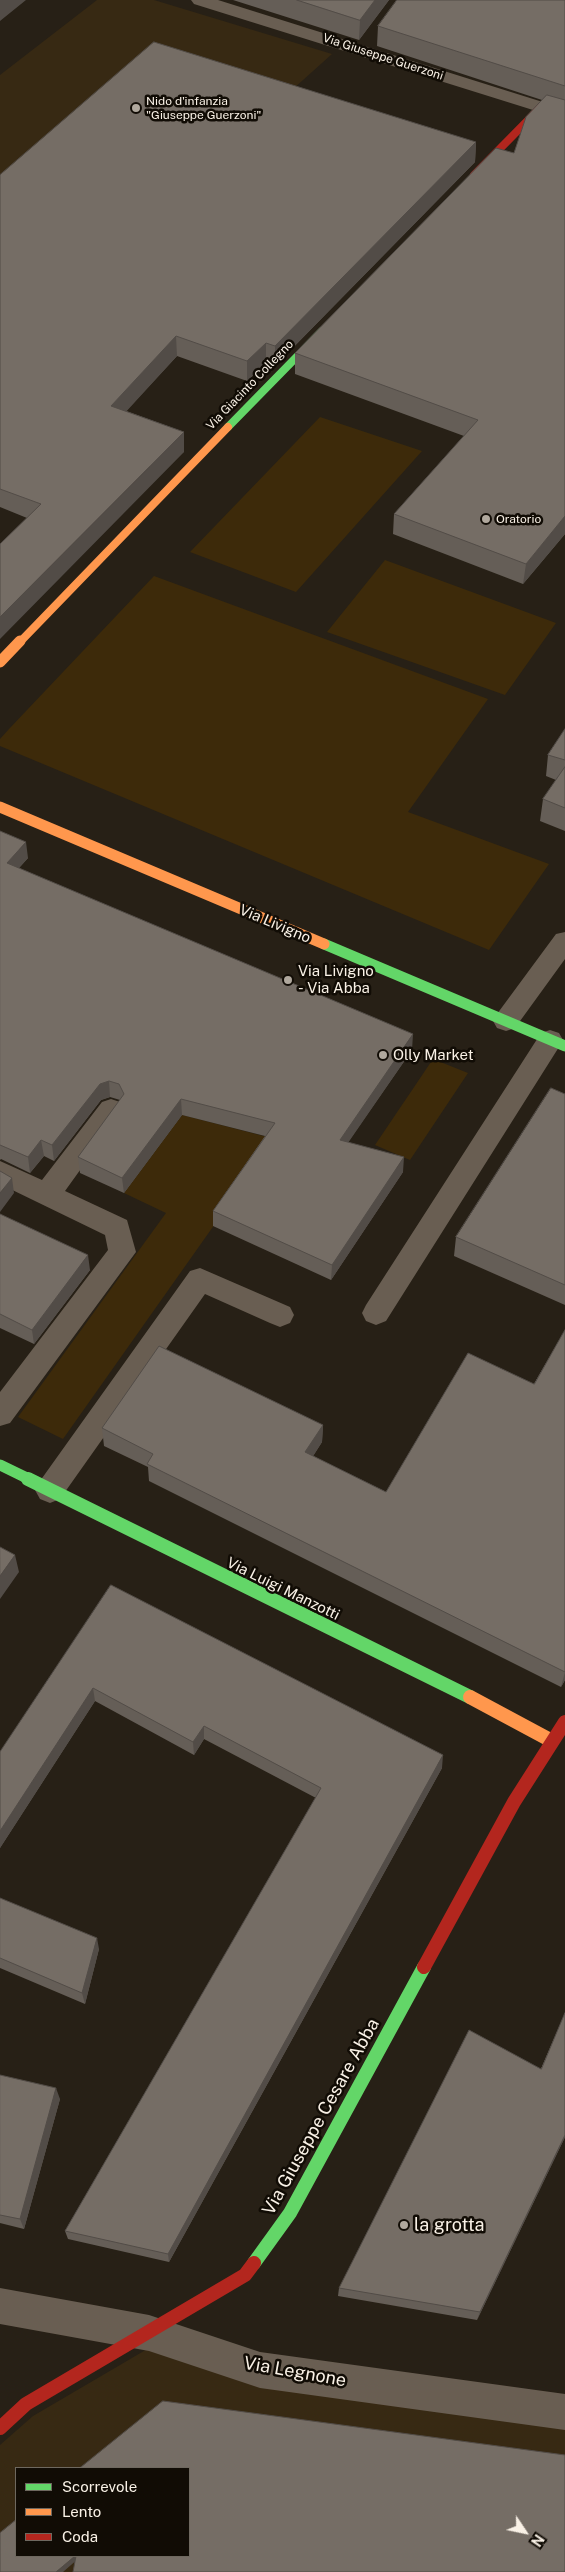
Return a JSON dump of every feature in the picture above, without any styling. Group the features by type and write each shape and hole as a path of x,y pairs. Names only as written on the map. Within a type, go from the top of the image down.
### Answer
{"street":[{"name":"Via Giuseppe Guerzoni","path":"200,0 368,45 565,116"},
{"path":"463,187 541,107"},
{"name":"Via Giacinto Collegno","path":"0,662 328,325"},
{"name":"Via Livigno","path":"0,807 558,1043 376,1313"},
{"path":"506,1021 565,941"},
{"path":"47,1194 110,1109"},
{"path":"0,1172 117,1228 122,1252 0,1414"},
{"path":"50,1490 200,1279 280,1315"},
{"name":"Via Luigi Manzotti","path":"0,1465 495,1710 552,1741"},
{"name":"Via Giuseppe Cesare Abba","path":"0,2428 26,2404 245,2275 290,2213 514,1802 565,1722"},
{"name":"Via Legnone","path":"0,2306 149,2333 260,2370 565,2412"}],"shaded area":[{"name":"Nido d'infanzia \"Giuseppe Guerzoni\"","path":"97,0 154,0 332,54 0,352 0,75"},
{"path":"320,417 422,451 296,592 190,552"},
{"path":"385,560 556,623 505,695 327,632"},
{"path":"154,576 488,699 408,812 549,864 489,950 0,746 0,739 9,729"},
{"path":"433,1059 468,1073 410,1160 375,1145"},
{"path":"182,1115 275,1139 63,1439 18,1417 166,1213 124,1193"},
{"path":"149,2348 565,2409 565,2572 0,2572 0,2445 33,2416"}],"building":[{"path":"297,0 375,0 360,20"},
{"path":"397,0 565,0 565,86 378,26"},
{"path":"154,42 476,142 275,346 266,343 247,361 176,336 111,406 184,432 0,617 0,544 41,504 0,489 0,175"},
{"path":"547,95 565,100 565,516 526,564 394,514 478,420 295,353 496,148 514,153 526,117"},
{"path":"565,729 565,760 548,755"},
{"path":"565,767 565,808 543,799"},
{"path":"0,831 26,842 7,863 413,1034 340,1140 404,1157 332,1265 213,1211 275,1123 181,1099 122,1178 78,1157 124,1094 119,1084 109,1081 100,1084 52,1145 41,1140 28,1157 0,1145"},
{"path":"551,1088 565,1094 565,1285 456,1237"},
{"path":"0,1171 12,1178 0,1193"},
{"path":"0,1214 88,1255 32,1330 0,1314"},
{"path":"565,1330 565,1672 147,1464 153,1454 102,1428 159,1346 323,1425 305,1452 386,1492 468,1353 534,1384"},
{"path":"0,1547 15,1555 0,1576"},
{"path":"111,1585 443,1755 168,2254 65,2231 321,1788 204,1726 193,1742 93,1688 0,1831 0,1752"},
{"path":"0,1898 97,1938 82,1993 0,1958"},
{"path":"565,2013 565,2135 480,2312 339,2288 469,2030 541,2069"},
{"path":"0,2075 56,2088 20,2219 0,2215"},
{"path":"163,2401 565,2455 565,2572 73,2572 76,2557 190,2557 190,2467 81,2467"},
{"path":"15,2521 15,2557 74,2557 56,2572 0,2572 0,2533"}],"traffic: fast":[{"path":"228,427 322,331"},
{"path":"324,944 565,1046"},
{"path":"0,1465 470,1697"},
{"path":"254,2263 290,2213 424,1967"}],"traffic: slow":[{"path":"0,662 228,427"},
{"path":"0,807 324,944"},
{"path":"470,1697 552,1741"}],"traffic: jam":[{"path":"474,175 541,107"},
{"path":"424,1967 514,1802 565,1722"},
{"path":"0,2428 26,2404 245,2275 254,2263"}],"place":[{"name":"Nido d'infanzia \"Giuseppe Guerzoni\"","path":"136,108"},
{"name":"Oratorio","path":"486,519"},
{"name":"Via Livigno - Via Abba","path":"288,980"},
{"name":"Olly Market","path":"383,1055"},
{"name":"la grotta","path":"404,2225"}]}
